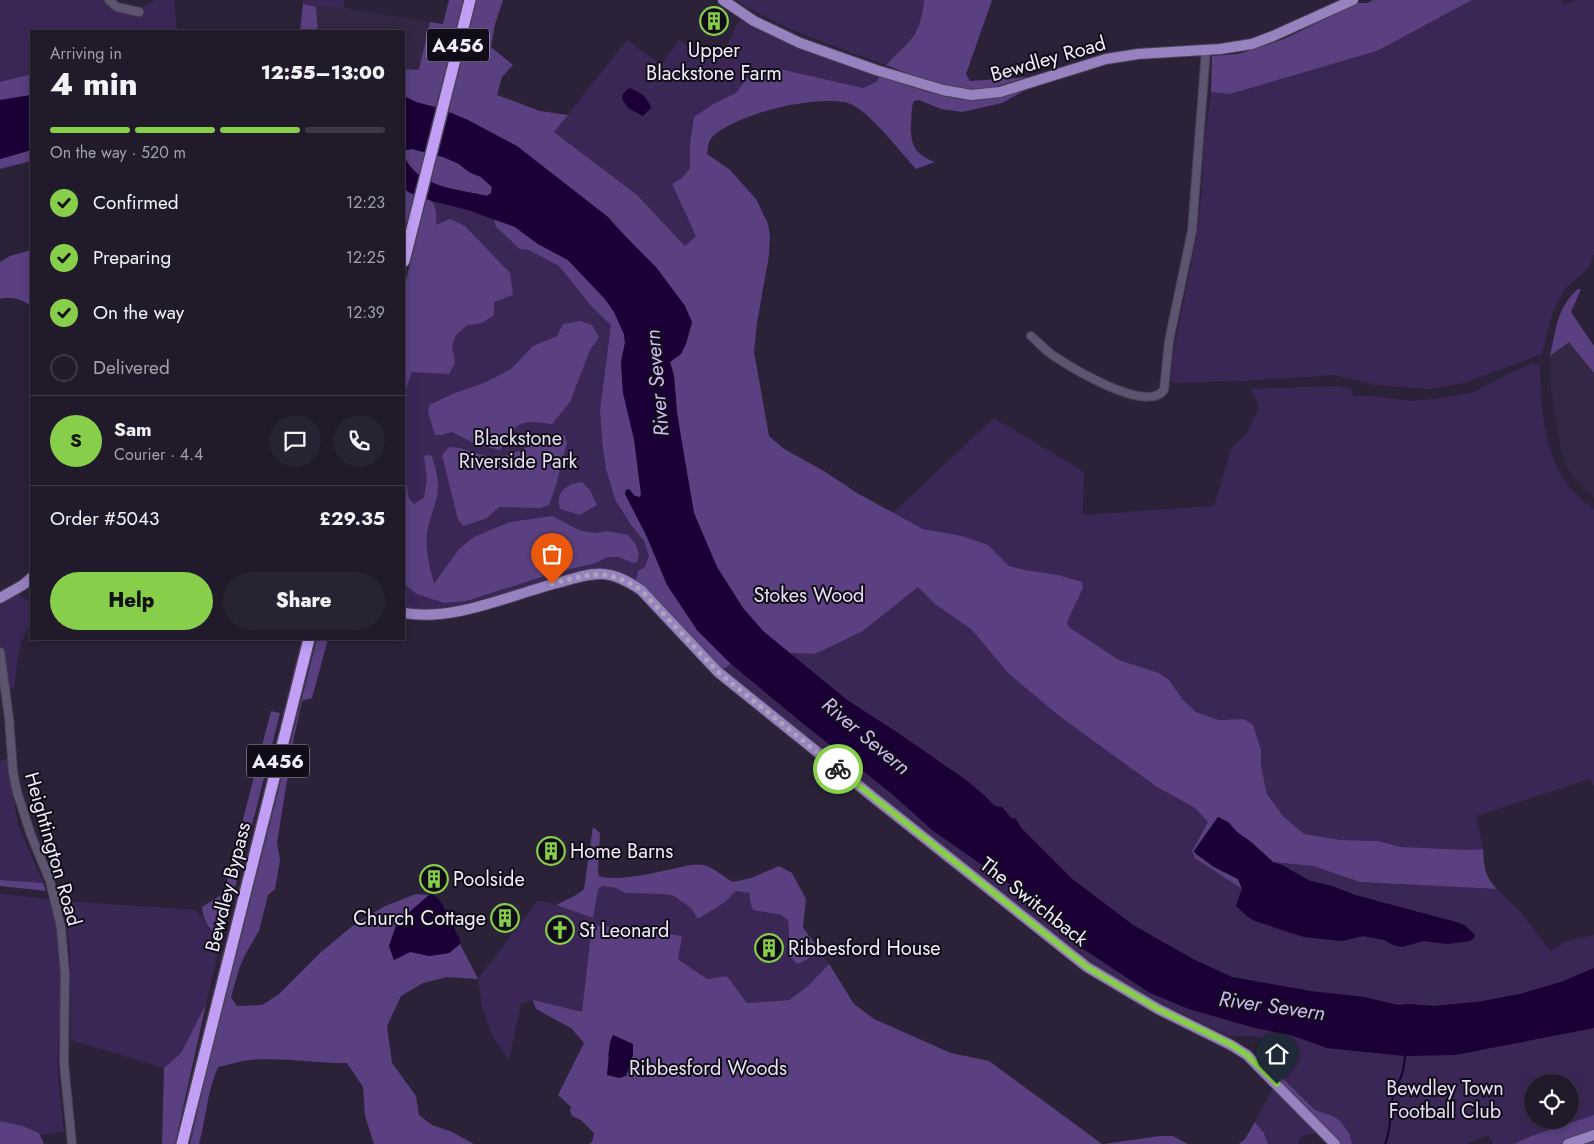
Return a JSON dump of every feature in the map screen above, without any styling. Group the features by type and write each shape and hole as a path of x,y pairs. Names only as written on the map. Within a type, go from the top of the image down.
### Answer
{"highway":[{"name":"A456","path":"405,257 470,0"},
{"name":"Bewdley Bypass","path":"182,1144 309,640"}],"main road":[{"name":"Bewdley Road","path":"723,0 754,21 800,42 905,79 943,90 971,95 1000,92 1106,59 1138,54 1206,50 1252,44 1353,0"},
{"name":"The Switchback","path":"405,613 429,615 463,610 589,575 604,574 621,578 641,590 718,672 1087,967 1158,1009 1232,1045 1247,1055 1335,1144"},
{"path":"0,598 30,579"},
{"path":"1568,1144 1594,1135"}],"street":[{"path":"109,0 117,7 139,12"},
{"path":"1031,336 1050,353 1068,365 1117,390 1135,396 1153,397 1162,394 1170,341 1192,231 1206,50"},
{"name":"Heightington Road","path":"0,652 9,718 13,772 17,792 31,835 50,881 61,927 65,974 64,1064 72,1144"}],"shaded area":[{"path":"334,6 430,22 419,71 405,69 405,30 318,30 316,7"},
{"path":"1569,341 1594,373 1594,497 1571,475 1562,456 1551,388 1550,356"}],"green space":[{"path":"0,0 111,0 114,3 135,9 141,8 155,0 174,0 177,30 30,30 30,74 0,82"},
{"path":"303,0 344,0 344,8 316,7 303,4"},
{"path":"449,0 463,0 436,107 416,102 405,96 405,69 419,70 430,22 443,24"},
{"name":"Stokes Wood","path":"476,0 503,0 495,24 491,47 513,65 502,77 497,95 540,111 568,115 554,132 637,195 685,246 696,236 672,184 682,178 690,168 690,144 694,117 713,104 736,93 752,72 780,69 863,88 876,82 880,76 944,96 970,100 987,99 1033,86 1002,103 962,112 941,109 919,100 914,101 911,121 912,142 917,151 935,162 916,169 865,113 848,103 834,101 798,104 758,113 740,120 711,138 707,154 729,169 756,199 768,224 770,236 769,255 754,352 769,436 784,449 824,471 857,493 923,529 962,536 988,545 1009,566 1058,575 1082,582 1083,588 1067,622 1069,627 1119,660 1159,673 1169,680 1183,700 1196,712 1219,720 1244,719 1253,725 1261,750 1261,766 1267,794 1283,816 1304,834 1341,840 1378,841 1401,847 1483,849 1489,879 1497,889 1360,882 1313,866 1273,862 1228,822 1218,817 1194,851 1214,867 1238,879 1242,889 1195,858 1192,851 1208,822 1195,808 1157,787 1058,715 1009,674 972,630 935,604 918,587 863,631 815,654 790,653 763,631 743,608 717,567 694,513 677,413 674,376 670,362 685,306 663,277 608,217 468,120 448,112"},
{"path":"736,0 924,0 917,31 886,65 790,29"},
{"path":"924,0 992,0 966,74 970,81 1028,77 983,89 960,89 934,83 886,65 917,31"},
{"path":"1373,0 1472,0 1377,51 1230,94 1211,92 1212,56 1238,54 1284,39 1358,3 1367,3"},
{"path":"1472,0 1562,0 1564,5 1576,0 1594,0 1594,254 1584,272 1566,288 1558,300 1542,354 1464,383 1428,389 1376,385 1335,375 1173,383 1171,381 1172,360 1196,239 1211,92 1230,94 1377,51"},
{"path":"303,4 316,7 318,30 300,30"},
{"path":"740,20 807,51 880,76 876,82 863,88 780,69 752,72 736,93 713,104 690,143 690,168 682,178 673,184 696,236 685,246 637,195 554,132 627,40 661,65 679,40 701,55 720,49 731,39 735,26"},
{"path":"30,74 30,95 0,100 0,82"},
{"path":"412,149 444,157 459,164 469,172 481,177 492,187 491,193 487,196 452,189 429,181 410,167 405,158 406,150"},
{"path":"30,150 30,161 0,169 0,159"},
{"path":"405,190 414,194 405,230"},
{"name":"Blackstone Riverside Park","path":"426,198 468,210 515,227 614,312 634,439 892,794 932,830 1011,885 1034,910 1085,950 1147,991 1189,1009 1255,1028 1291,1035 1327,1048 1405,1056 1455,1055 1594,1028 1594,1115 1579,1120 1579,1074 1524,1074 1524,1129 1552,1129 1514,1144 1493,1144 1489,1135 1464,1144 1352,1144 1349,1133 1340,1121 1333,1116 1315,1110 1266,1062 1273,1042 1251,1036 1231,1036 1221,1032 1125,986 1090,963 725,675 636,580 582,572 446,609 405,609 405,285"},
{"path":"426,198 433,203 436,213 436,225 450,219 465,226 510,273 513,295 494,302 494,315 482,323 467,325 456,335 452,346 455,363 449,374 412,372 405,391 405,285"},
{"path":"494,218 515,227 538,244 568,260 605,299 614,312 624,334 625,343 621,362 623,393 634,439 641,494 640,497 625,494 697,630 731,664 721,671 657,600 636,580 638,571 645,567 649,556 644,541 631,525 615,499 606,469 603,449 600,411 611,325 593,308 559,266 529,250 520,249 496,227"},
{"path":"30,250 30,305 16,299 0,299 0,262 10,256"},
{"path":"1578,289 1581,289 1571,312 1594,346 1594,373 1569,342 1550,356 1561,311"},
{"path":"580,321 592,325 599,337 590,350 570,402 552,424 532,422 520,425 511,433 500,450 477,445 452,432 435,435 428,412 429,405 486,382 511,369 533,346 557,336 563,324"},
{"path":"1532,364 1540,365 1543,415 1555,463 1573,491 1594,509 1594,787 1590,779 1476,816 1483,849 1401,847 1378,841 1341,840 1304,834 1283,816 1267,794 1261,766 1262,757 1244,719 1219,720 1196,712 1183,700 1169,680 1159,673 1119,660 1069,627 1067,622 1079,596 1025,570 1009,566 988,545 962,536 923,529 893,513 994,418 1084,472 1083,515 1214,506 1232,447 1247,433 1259,408 1256,398 1250,389 1336,386 1351,389 1353,396 1413,401 1474,392"},
{"path":"565,435 567,443 549,505 540,508 499,507 487,518 464,526 458,520 442,455 449,447 460,448 495,459 522,450 540,438"},
{"path":"424,456 432,456 438,483 438,493 428,527 427,539 428,558 434,584 459,549 474,537 510,522 552,516 581,531 597,533 607,531 628,535 635,543 639,554 637,562 633,563 619,557 607,557 596,563 554,573 466,601 444,603 417,594 405,585 405,478 409,498 414,504 424,498 427,480"},
{"path":"582,482 590,490 597,505 580,515 560,509 559,498 563,490 571,485"},
{"path":"918,587 935,604 972,630 1009,674 1157,787 1195,808 1208,822 1192,850 1195,858 1242,889 1236,906 1255,921 1304,937 1342,941 1363,936 1413,943 1424,941 1448,944 1470,941 1473,932 1456,922 1310,881 1273,862 1313,866 1360,882 1497,889 1518,909 1550,951 1569,940 1594,935 1594,968 1561,982 1520,994 1477,1002 1433,1006 1398,1005 1364,997 1310,991 1232,977 1193,959 1133,925 1071,878 1002,807 995,807 966,780 896,731 847,700 790,653 815,654 863,631"},
{"path":"19,594 30,601 30,624 21,643 18,655 14,689 8,690 0,646 0,602"},
{"path":"317,640 328,640 312,698 302,701 294,737 277,843 280,860 275,889 268,895 259,931 239,969 231,997 237,1006 262,1005 278,995 320,953 356,923 385,906 416,894 429,895 397,923 389,946 394,960 410,952 429,956 449,953 460,944 478,979 447,977 423,983 401,996 387,1026 392,1063 416,1096 419,1115 432,1125 452,1132 474,1144 374,1144 365,1116 363,1087 347,1063 261,1059 218,1067 211,1086 199,1144 190,1144 209,1062"},
{"path":"271,711 280,713 221,939 208,925 202,907 224,893"},
{"path":"8,758 18,825 43,883 0,880 0,762"},
{"path":"593,827 600,833 599,876 607,878 645,875 695,864 711,868 733,882 751,878 779,866 792,873 806,899 803,927 816,946 813,953 807,960 797,964 789,955 788,920 781,915 753,910 750,902 750,893 736,891 725,902 698,919 691,908 674,896 625,893 616,888 602,886 598,890 593,918 556,905 584,889"},
{"path":"0,880 43,883 46,891 0,886"},
{"path":"602,886 616,888 625,893 674,896 691,908 698,919 725,902 736,891 750,893 750,902 753,910 781,915 788,920 789,934 813,953 816,946 829,964 809,985 788,1000 747,1003 727,976 707,979 678,959 681,936 582,1013 530,1000 521,1004 509,1060 492,1035 482,1007 478,979 537,901 556,905 593,918 598,890"},
{"path":"0,894 49,899 55,918 59,938 61,980 58,1072 64,1132 40,1135 23,1126 0,1121"},
{"path":"63,901 196,910 210,930 221,939 206,1004 181,1053 164,1068 71,1040 70,950"},
{"name":"Ribbesford Woods","path":"592,925 682,936 678,959 707,979 727,976 747,1003 789,1000 809,985 829,964 854,1004 874,1019 951,1053 989,1061 1102,1144 589,1144 592,1142 594,1133 581,1120 572,1116 571,1107 558,1095 584,1043 571,1028 536,1009 533,1000 582,1012","holes":["613,1035 628,1070 626,1076 608,1056"]},
{"path":"206,1004 175,1144 162,1144 164,1068 181,1053"},
{"path":"1248,1051 1266,1062 1315,1110 1333,1116 1340,1121 1349,1133 1352,1144 1341,1144"},
{"path":"1273,1088 1318,1132 1301,1137 1298,1144 1268,1144 1264,1133 1255,1122"},
{"path":"1594,1115 1594,1144 1514,1144 1552,1129 1579,1129 1579,1120"},
{"path":"0,1121 23,1126 39,1133 44,1144 0,1144"},
{"path":"1255,1122 1264,1133 1268,1144 1239,1144 1245,1139"},
{"path":"1173,1136 1188,1144 1104,1144"}],"water":[{"path":"629,88 643,95 651,108 643,116 628,108 622,99 623,94"},
{"path":"30,95 30,150 0,159 0,100"},
{"name":"River Severn","path":"405,96 468,120 517,146 608,217 656,267 685,306 692,322 681,354 670,362 674,376 677,413 694,513 717,567 743,608 763,631 847,700 966,780 995,806 1002,807 1011,818 1016,819 1021,828 1071,878 1133,925 1193,959 1232,977 1310,991 1364,997 1398,1005 1433,1006 1477,1002 1520,994 1561,982 1594,968 1594,1028 1455,1055 1405,1056 1327,1048 1291,1035 1255,1028 1189,1009 1150,993 1085,950 1034,910 1011,885 932,830 892,794 801,722 731,664 697,630 667,585 646,535 625,494 626,490 629,489 635,496 640,497 641,494 634,439 623,393 621,362 625,343 624,334 614,312 605,299 568,260 538,244 515,227 468,210 410,193 405,190 405,158 410,167 419,175 440,185 487,196 491,193 492,187 481,177 443,157 412,149 406,150 405,153"},
{"path":"1218,817 1228,822 1273,862 1310,881 1456,922 1464,925 1475,935 1474,938 1470,941 1447,944 1424,941 1402,947 1384,940 1363,936 1342,941 1304,937 1255,921 1236,906 1242,889 1238,879 1214,867 1194,851"},
{"path":"429,895 434,895 441,902 460,940 460,944 449,953 429,956 410,952 394,960 389,946 397,923"},
{"path":"613,1035 633,1044 633,1055 626,1076 619,1078 607,1075 610,1042"}],"waterway":[{"path":"1385,1144 1394,1092 1404,1068 1405,1056"}],"way so far":[{"path":"552,584 594,574 610,575 630,582 641,590 718,672 838,769"}],"place":[{"name":"Upper Blackstone Farm","path":"714,21"},
{"name":"Home Barns","path":"551,851"},
{"name":"Poolside","path":"434,879"},
{"name":"Church Cottage","path":"505,918"},
{"name":"St Leonard","path":"560,930"},
{"name":"Ribbesford House","path":"769,948"}],"route":[{"path":"838,769 1087,967 1158,1009 1232,1045 1247,1055 1277,1084"}],"park label":[{"name":"Bewdley Town Football Club","path":"1445,1100"}]}
